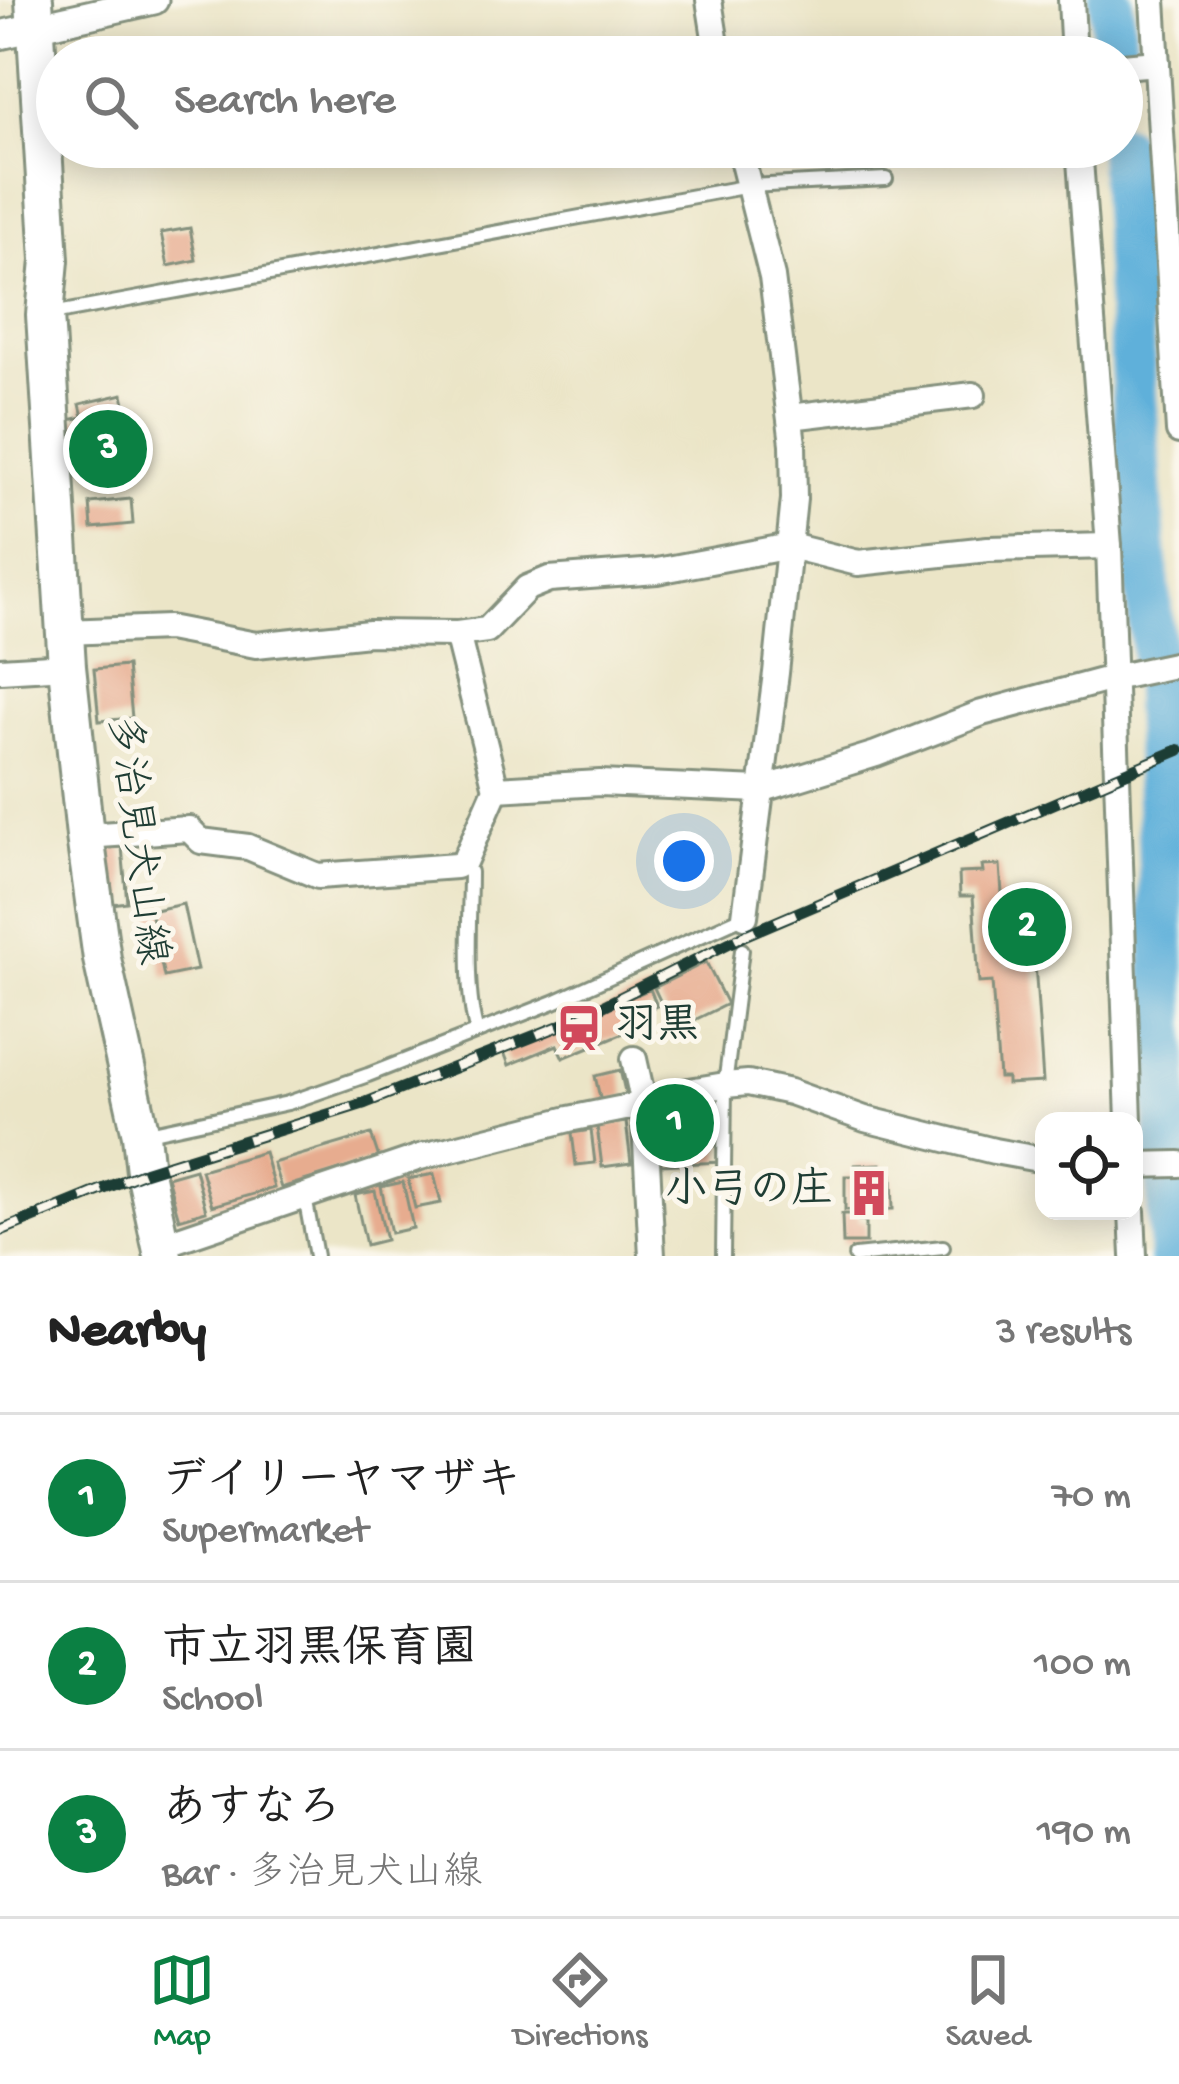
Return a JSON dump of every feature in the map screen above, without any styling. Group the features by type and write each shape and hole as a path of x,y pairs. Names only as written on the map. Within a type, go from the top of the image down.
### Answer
{"main road":[{"name":"多治見犬山線","path":"23,21 36,136"},
{"name":"多治見犬山線","path":"40,168 50,260 45,315 66,649 85,836 102,959 162,1250"}],"street":[{"path":"23,21 154,0"},
{"path":"709,0 715,36"},
{"path":"1071,0 1073,36"},
{"path":"1153,0 1157,63 1170,104 1179,431"},
{"path":"1143,64 1157,63"},
{"path":"744,168 772,278 790,417 794,499 745,916"},
{"path":"1081,168 1118,677 1129,1112"},
{"path":"790,417 974,395"},
{"path":"0,670 66,649 168,628 256,645 369,633 457,634 487,629 527,588 549,579 657,572 790,546 858,562 988,549 1109,546"},
{"path":"85,836 189,829 201,841 248,847 317,876 464,862 496,790 457,634"},
{"path":"496,790 600,783 760,790 876,754 982,713 1179,664"},
{"path":"634,1059 644,1104 652,1256"},
{"path":"162,1250 420,1157 725,1085 748,1083 790,1092 865,1119 1035,1158"},
{"path":"1143,1165 1179,1164"},
{"path":"1132,1220 1134,1256"}],"lane":[{"path":"45,315 749,186 886,179"},
{"path":"464,862 470,872 469,945 477,1032"},
{"path":"141,1135 288,1102 554,1001 745,916"},
{"path":"723,1256 725,1085 742,950"},
{"path":"304,1196 316,1256"},
{"path":"855,1256 943,1247"}],"building":[{"path":"190,228 196,260 168,266 161,233"},
{"path":"123,394 129,423 72,435 69,420 83,417 80,404"},
{"path":"131,499 133,524 92,528 90,503"},
{"path":"127,666 132,718 99,721 94,669"},
{"path":"122,847 127,902 112,904 106,848"},
{"path":"1000,865 1007,965 1035,963 1043,1082 1007,1084 1007,1078 999,1078 992,982 979,983 973,896 960,896 959,873 983,872 982,866"},
{"path":"183,904 197,970 164,977 150,911"},
{"path":"706,962 727,1004 674,1030 654,988"},
{"path":"650,989 657,1006 626,1019 631,1030 563,1058 557,1045 509,1065 504,1052"},
{"path":"620,1070 626,1096 601,1102 595,1076"},
{"path":"689,1104 691,1142 720,1141 721,1162 661,1165 658,1106"},
{"path":"626,1122 631,1163 602,1167 597,1126"},
{"path":"591,1130 595,1163 576,1165 572,1133"},
{"path":"371,1134 379,1158 281,1188 273,1163"},
{"path":"264,1152 274,1188 212,1206 201,1170"},
{"name":"小弓の庄","path":"881,1164 882,1176 892,1175 893,1209 845,1210 845,1176 855,1176 855,1165"},
{"path":"195,1169 206,1211 179,1219 167,1177"},
{"path":"434,1174 441,1203 415,1208 408,1179"},
{"path":"403,1182 413,1228 391,1233 381,1187"},
{"path":"375,1191 386,1240 366,1245 355,1195"},
{"path":"842,1214 859,1214 859,1221 866,1221 866,1243 843,1243"}],"waterway":[{"path":"1111,0 1114,36"},
{"path":"1121,168 1155,669 1171,1256"}],"railway":[{"path":"0,1231 145,1172 365,1103 577,1019 743,936 1179,750"}],"place":[{"name":"あすなろ","path":"108,449"},
{"name":"市立羽黒保育園","path":"1027,927"},
{"name":"羽黒","path":"579,1028"},
{"name":"デイリーヤマザキ","path":"675,1123"},
{"name":"小弓の庄","path":"869,1193"}]}
